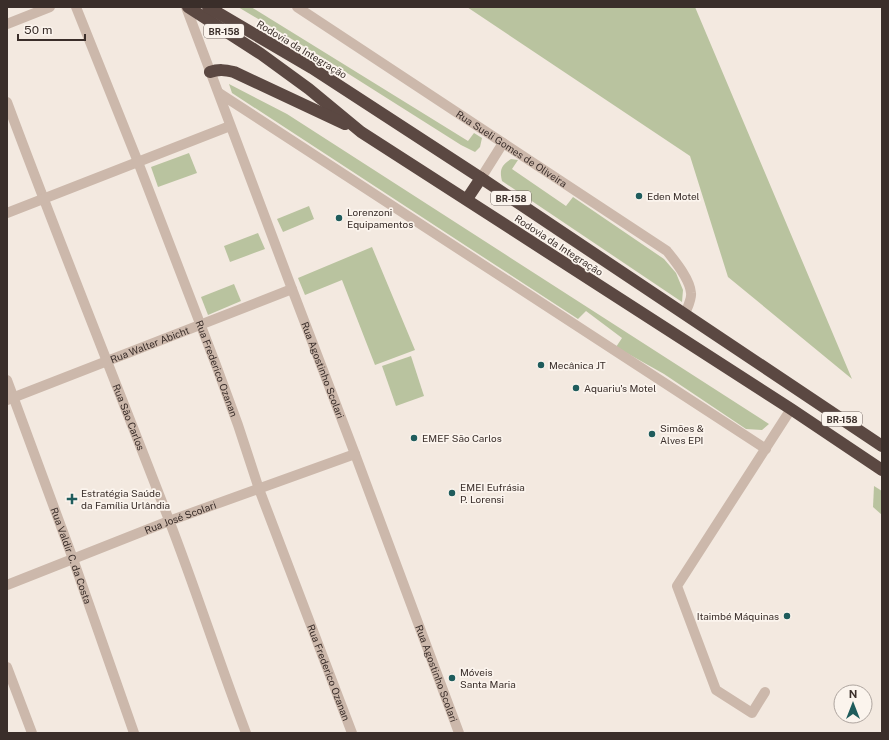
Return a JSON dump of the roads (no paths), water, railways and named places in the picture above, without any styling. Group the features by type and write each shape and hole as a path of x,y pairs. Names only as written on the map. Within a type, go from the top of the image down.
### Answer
{"highway":[{"name":"Rodovia da Integração","path":"187,7 261,54 309,89 361,132 791,409 882,470"},
{"name":"Rodovia da Integração","path":"208,7 312,68 481,178 882,446"},
{"path":"210,72 218,70 234,72 361,132"},
{"path":"467,199 481,178"},
{"path":"791,409 802,393"}],"street":[{"path":"7,24 50,7"},
{"name":"Rua Frederico Ozanan","path":"76,7 138,162 200,325 238,425 259,489 352,733"},
{"name":"Rua Agostinho Scolari","path":"187,7 230,126 459,733"},
{"name":"Rua Sueli Gomes de Oliveira","path":"297,7 666,251 685,277 691,293 686,314"},
{"path":"219,93 766,449"},
{"name":"Rua São Carlos","path":"7,102 43,199 169,521 246,733"},
{"path":"7,213 230,126"},
{"path":"481,178 503,143"},
{"name":"Rua Walter Abicht","path":"10,399 292,289"},
{"name":"Rua Valdir C. da Costa","path":"7,380 10,399 73,559 134,733"},
{"path":"765,692 752,713 716,690 677,586 791,409"},
{"name":"Rua José Scolari","path":"7,585 169,521 355,454"},
{"path":"7,667 32,733"}],"place":[{"name":"Eden Motel","path":"639,196"},
{"name":"Lorenzoni Equipamentos","path":"339,218"},
{"name":"Mecânica JT","path":"541,365"},
{"name":"Aquariu's Motel","path":"576,388"},
{"name":"Simões & Alves EPI","path":"652,434"},
{"name":"EMEF São Carlos","path":"414,438"},
{"name":"EMEI Eufrásia P. Lorensi","path":"452,493"},
{"name":"Estratégia Saúde da Família Urlândia","path":"72,499"},
{"name":"Itaimbé Máquinas","path":"787,616"},
{"name":"Móveis Santa Maria","path":"452,678"}]}
